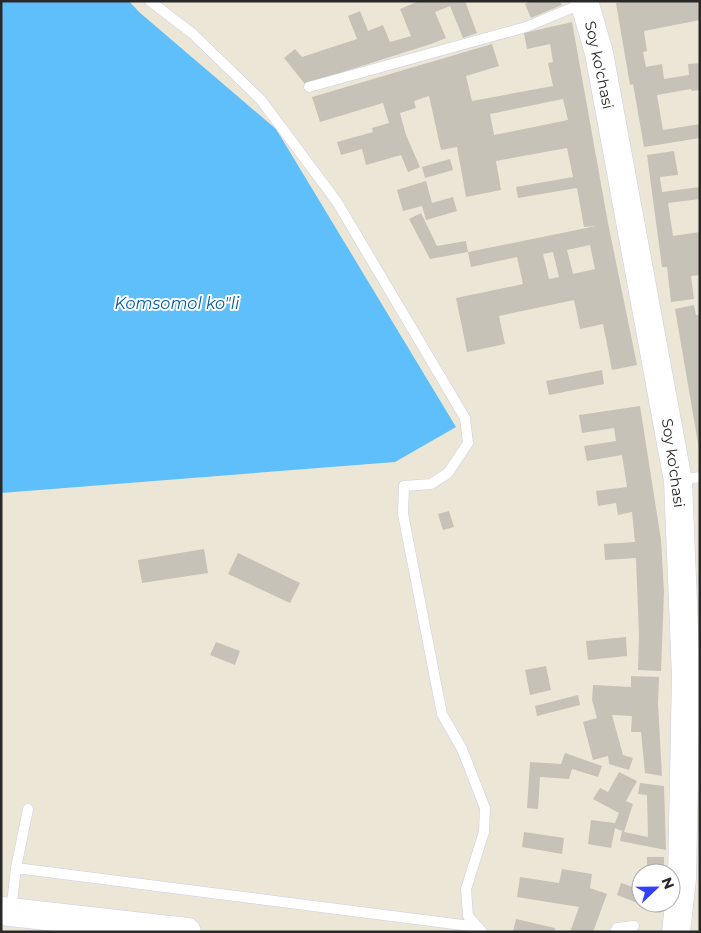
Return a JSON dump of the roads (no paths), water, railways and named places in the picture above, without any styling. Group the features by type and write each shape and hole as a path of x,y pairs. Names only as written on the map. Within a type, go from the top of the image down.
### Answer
{"main road":[{"name":"Soy ko'chasi","path":"586,2 599,53 689,479 686,676 686,879 676,932"},
{"path":"6,912 186,932"}],"lane":[{"path":"150,1 193,34 261,100 337,202 464,418 468,443 448,472 431,484 404,486 403,514 442,714 462,749 485,808 484,832 466,889 468,916 480,929"},
{"path":"309,87 526,27 586,2"},
{"path":"6,912 28,810"},
{"path":"16,868 480,929"},
{"path":"615,932 617,928 634,926"}],"water":[{"name":"Komsomol ko\"li","path":"1,1 129,1 139,12 276,129 456,427 395,462 1,493"}]}
